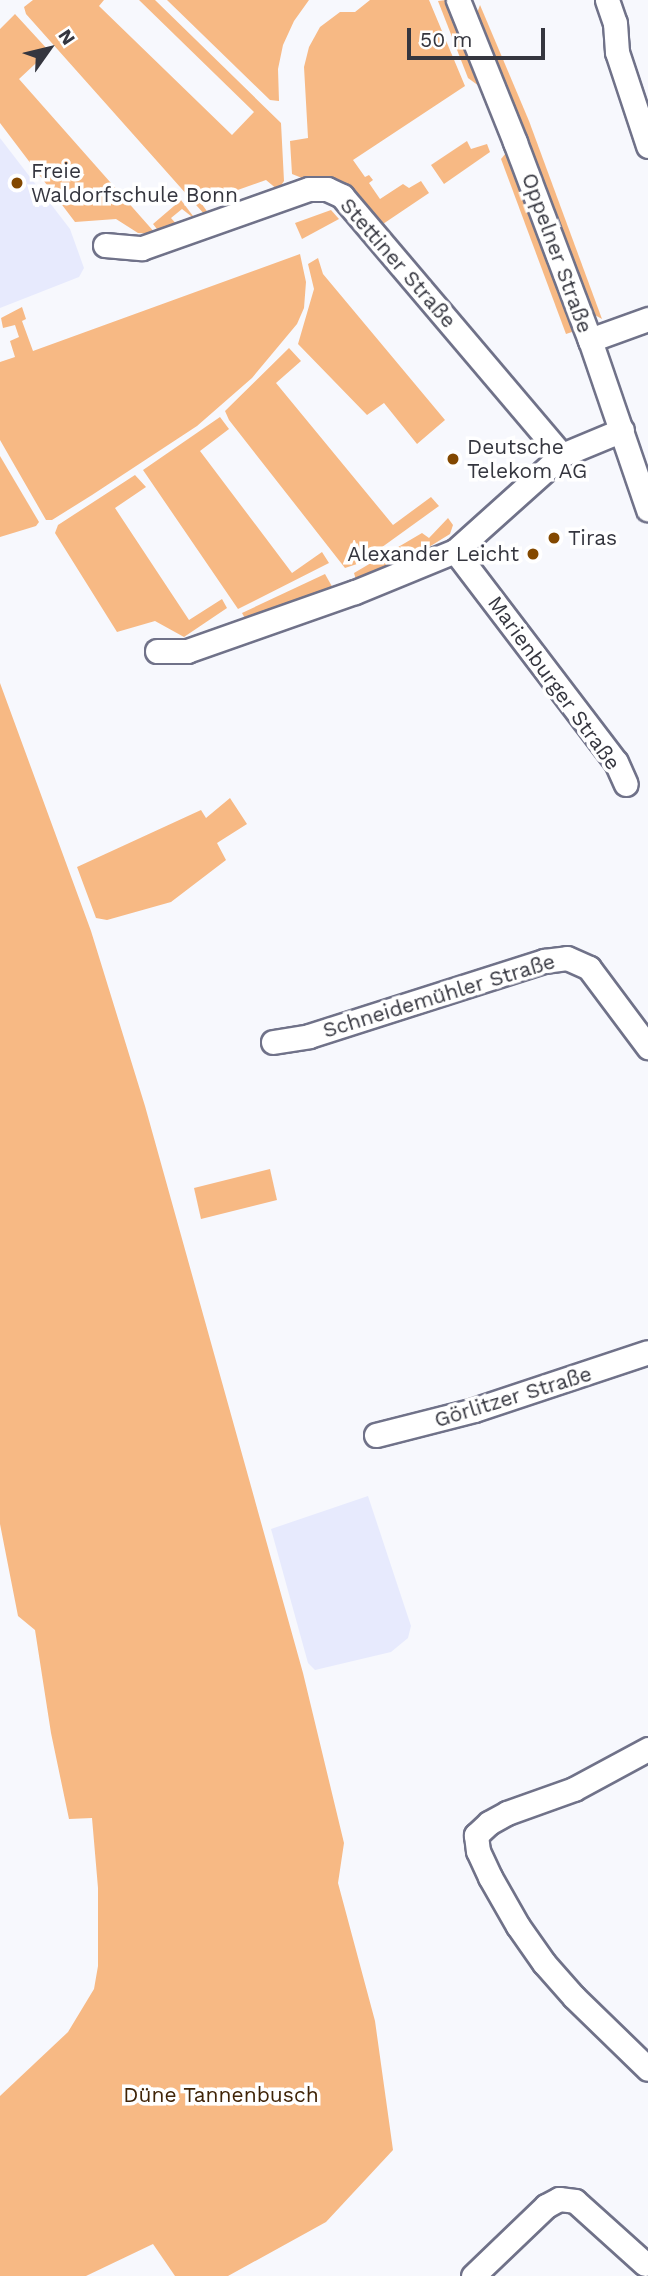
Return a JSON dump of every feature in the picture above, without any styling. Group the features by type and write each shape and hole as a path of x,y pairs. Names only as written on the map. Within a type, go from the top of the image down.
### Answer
{"street":[{"name":"Oppelner Straße","path":"458,0 590,340 648,509"},
{"path":"607,0 615,23 617,52 648,146"},
{"name":"Stettiner Straße","path":"105,245 142,248 309,189 327,189 342,196 562,454"},
{"path":"590,340 648,319"},
{"path":"157,651 187,651 366,588 456,551 562,454 622,430"},
{"name":"Marienburger Straße","path":"456,551 616,762 626,784"},
{"name":"Schneidemühler Straße","path":"272,1042 309,1036 544,961 567,958 590,968 648,1047"},
{"name":"Görlitzer Straße","path":"376,1435 474,1410 648,1352"},
{"path":"648,1749 574,1789 507,1813 489,1823 476,1835 478,1852 490,1877 518,1926 544,1963 574,1997 648,2069"},
{"path":"473,2276 546,2206 559,2199 575,2201 643,2267"}],"shaded area":[{"name":"Freie Waldorfschule Bonn","path":"0,138 70,229 84,268 79,277 0,308"},
{"path":"368,1496 411,1626 408,1638 391,1652 315,1670 308,1663 271,1529"}],"green space":[{"path":"33,0 104,0 99,6 232,135 254,112 139,0 155,0 281,123 284,181 278,190 266,180 201,203 209,214 205,215 26,14 24,7"},
{"path":"167,0 309,0 294,21 283,45 278,69 279,101 270,100"},
{"path":"370,0 429,0 465,86 353,160 365,177 369,175 373,180 369,183 380,199 403,184 409,188 421,181 429,193 380,226 360,200 342,184 326,177 302,178 292,174 290,141 308,138 304,67 309,47 320,27 340,12 355,12"},
{"path":"446,0 479,86 468,78 438,1"},
{"path":"480,5 529,121 602,319 593,314 477,13"},
{"path":"15,14 49,51 19,79 156,234 138,233 116,219 75,222 0,123 0,29"},
{"path":"467,141 471,149 487,144 490,152 444,184 431,165"},
{"path":"506,153 575,331 566,334 501,159"},
{"path":"181,200 196,220 182,209 171,218 178,226 160,233 153,224"},
{"path":"331,210 339,219 302,239 295,223"},
{"path":"300,254 306,282 304,308 297,324 252,378 197,426 52,520 46,520 0,440 0,362 15,357 10,341 19,337 15,325 3,328 1,318 22,307 26,319 22,321 33,351"},
{"path":"318,258 323,274 445,420 417,444 384,403 367,415 298,344 314,289 308,264"},
{"path":"289,348 301,361 276,383 393,525 431,497 439,506 360,563 345,568 229,420 225,411"},
{"path":"220,417 229,429 200,451 292,573 322,552 329,563 238,609 143,470"},
{"path":"0,456 39,522 36,526 0,537"},
{"path":"135,475 146,487 115,508 189,620 222,599 227,608 184,637 155,621 117,632 55,533 58,525"},
{"path":"448,518 453,525 450,534 416,555 356,580 354,573 422,533 429,538"},
{"path":"325,574 334,590 247,622 242,613"},
{"name":"Düne Tannenbusch","path":"0,683 91,931 145,1106 303,1673 344,1843 338,1883 375,2021 393,2150 326,2222 228,2276 175,2276 153,2244 86,2276 0,2276 0,2096 68,2032 94,1989 98,1966 98,1888 92,1818 69,1819 51,1733 35,1630 18,1616 0,1524"},
{"path":"230,798 247,824 217,843 226,860 171,902 107,920 96,918 77,867 201,810 206,818"},
{"path":"270,1169 277,1200 201,1219 194,1188"}],"place":[{"name":"Freie Waldorfschule Bonn","path":"17,183"},
{"name":"Deutsche Telekom AG","path":"453,459"},
{"name":"Tiras","path":"554,538"},
{"name":"Alexander Leicht","path":"533,554"}]}
